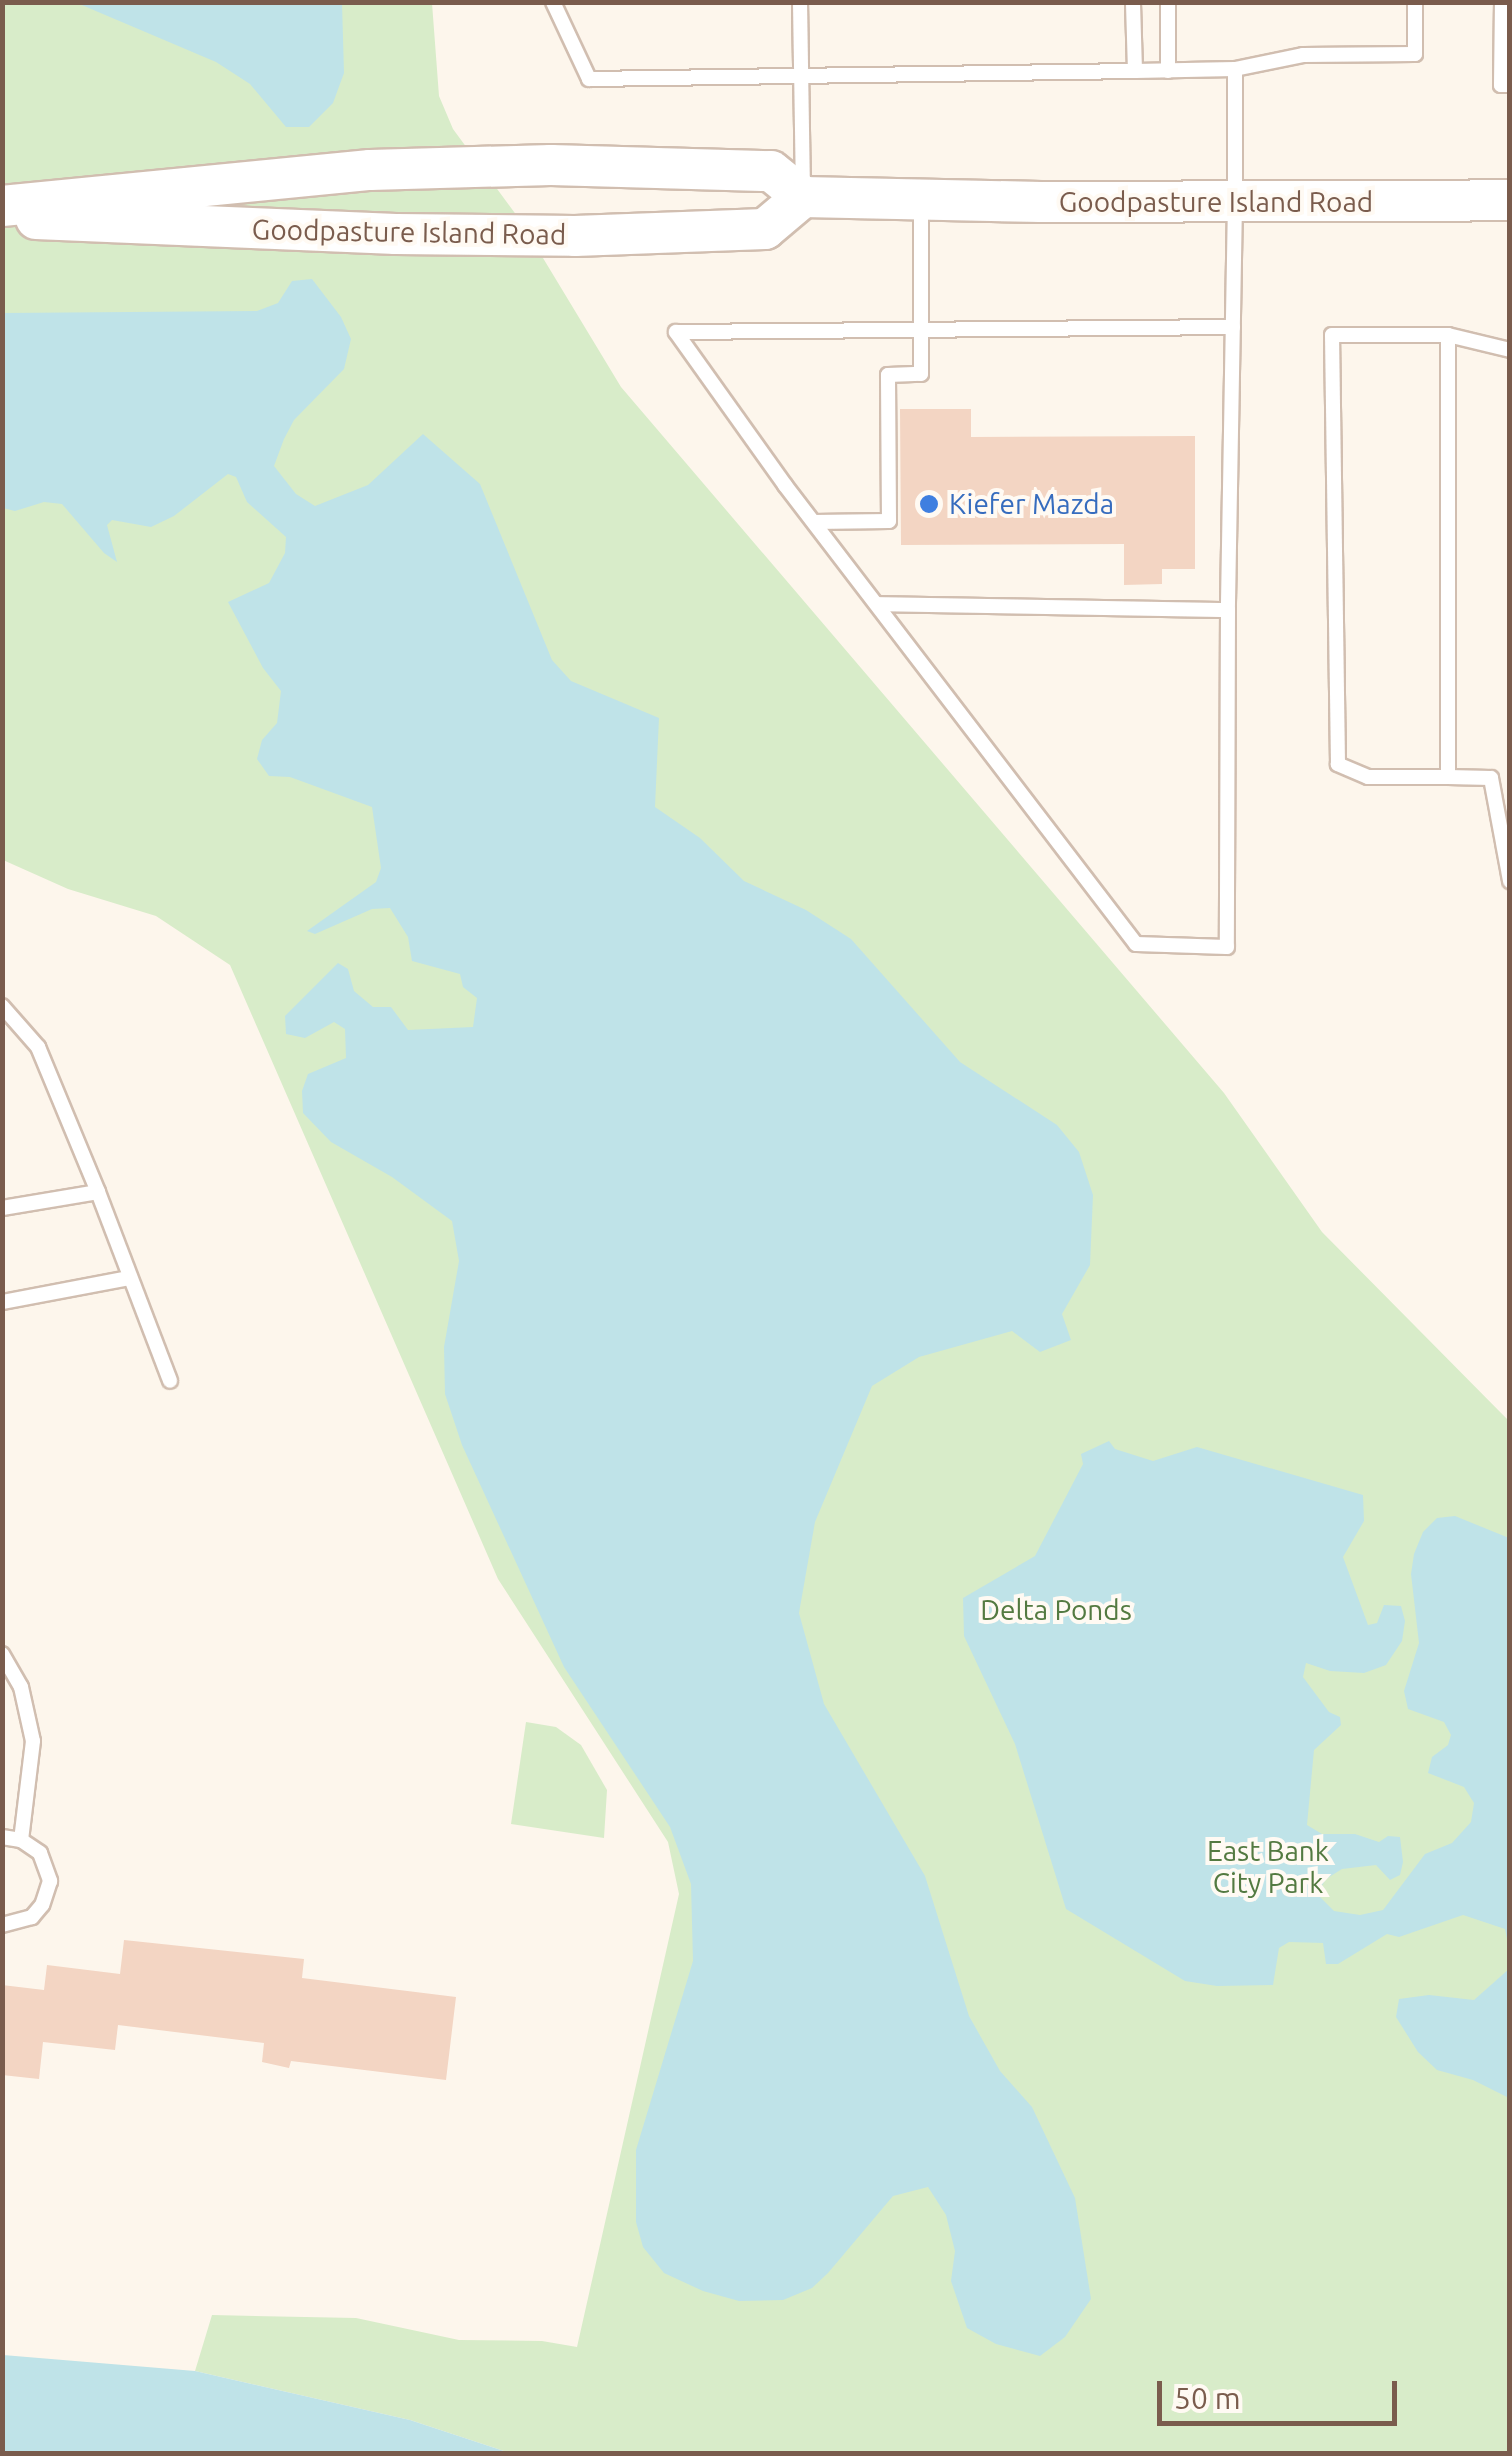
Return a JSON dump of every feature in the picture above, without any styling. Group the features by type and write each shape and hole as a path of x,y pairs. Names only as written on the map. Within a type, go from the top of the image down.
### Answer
{"main road":[{"name":"Goodpasture Island Road","path":"2,206 350,172 551,165 771,171 803,197 1235,202 1510,200"},
{"name":"Goodpasture Island Road","path":"2,217 396,234 576,236 765,230 803,197"}],"lane":[{"path":"553,2 589,79 801,79 1235,69 1303,55 1415,54 1415,2"},
{"path":"800,2 803,197"},
{"path":"1133,2 1135,70"},
{"path":"1168,2 1168,71"},
{"path":"1502,2 1502,85 1510,85"},
{"path":"1233,327 676,332 814,522 1136,944 1227,947 1228,610 1233,327 1235,202 1235,69"},
{"path":"814,522 888,521 888,375 921,374 920,200"},
{"path":"1510,350 1448,335 1332,335 1338,764 1368,778 1491,778 1510,881"},
{"path":"1448,335 1448,778"},
{"path":"878,604 1228,610"},
{"path":"2,1006 38,1048 170,1381"},
{"path":"2,1208 98,1192"},
{"path":"2,1302 130,1278"},
{"path":"2,1654 20,1687 33,1741 21,1840"},
{"path":"2,1837 21,1840 40,1853 47,1866 47,1896 32,1916 2,1925"}],"green space":[{"name":"Delta Ponds","path":"3,3 432,3 439,96 453,129 520,220 621,387 1224,1093 1322,1232 1509,1421 1509,2453 510,2453 410,2420 195,2371 212,2315 356,2318 459,2340 542,2341 577,2347 679,1894 668,1842 498,1579 230,965 156,916 68,889 3,860"},
{"path":"526,1722 556,1727 581,1745 607,1790 604,1838 511,1824"}],"water":[{"path":"77,3 342,3 344,73 333,103 309,127 286,127 250,84 216,62"},
{"path":"312,279 341,317 351,339 344,369 294,420 274,466 296,494 315,506 368,485 423,434 480,484 552,660 571,681 659,718 655,807 700,838 744,881 806,910 851,939 960,1062 1057,1125 1079,1152 1093,1195 1090,1265 1062,1314 1071,1340 1040,1352 1012,1331 919,1357 872,1386 815,1522 799,1613 824,1704 925,1876 969,2016 1000,2071 1032,2107 1075,2198 1091,2299 1065,2337 1040,2356 996,2344 967,2328 951,2281 955,2251 946,2215 928,2187 893,2196 828,2273 812,2288 783,2300 739,2301 703,2291 664,2273 643,2247 636,2222 636,2150 693,1961 691,1884 670,1827 564,1667 462,1445 445,1394 444,1347 459,1261 452,1221 392,1177 331,1142 303,1113 302,1091 308,1074 346,1058 345,1029 334,1022 305,1038 286,1034 285,1016 338,963 348,969 354,991 373,1007 391,1007 408,1030 473,1027 477,998 463,987 460,974 412,961 408,937 390,908 372,909 315,934 307,931 376,882 381,868 372,807 290,777 269,776 257,759 262,740 277,723 281,691 263,668 228,602 269,583 285,553 286,537 247,502 236,477 228,474 174,516 151,527 112,520 107,525 117,562 104,553 62,504 44,502 15,511 3,508 3,313 257,311 278,303 292,281"},
{"path":"1109,1441 1115,1449 1153,1461 1197,1447 1363,1495 1364,1521 1343,1557 1368,1625 1377,1623 1384,1605 1401,1606 1405,1621 1402,1641 1386,1665 1364,1673 1330,1671 1306,1663 1303,1677 1329,1712 1340,1717 1341,1725 1314,1750 1307,1825 1322,1834 1355,1834 1379,1842 1388,1836 1400,1837 1403,1862 1400,1875 1390,1880 1376,1865 1342,1869 1326,1879 1317,1894 1334,1911 1360,1915 1383,1910 1425,1854 1452,1843 1471,1822 1474,1803 1464,1787 1428,1773 1432,1757 1448,1745 1451,1735 1444,1722 1408,1709 1404,1691 1419,1643 1411,1574 1423,1532 1437,1518 1455,1516 1509,1538 1509,1949 1505,1929 1463,1915 1399,1937 1387,1934 1338,1964 1326,1964 1323,1943 1289,1942 1279,1948 1273,1985 1217,1986 1185,1981 1066,1909 1015,1744 964,1636 963,1598 1035,1556 1083,1464 1081,1454"},
{"path":"1509,1969 1509,2098 1473,2080 1437,2070 1418,2052 1396,2017 1399,1999 1429,1995 1474,2000"},
{"path":"3,2355 195,2371 410,2420 510,2453 3,2453"}],"building":[{"path":"900,409 971,409 971,437 1195,436 1195,569 1162,569 1162,584 1124,585 1124,544 901,545"},
{"path":"124,1940 304,1959 302,1978 456,1997 446,2080 291,2061 289,2068 262,2062 264,2043 118,2025 115,2050 43,2042 39,2079 2,2075 2,1985 44,1990 47,1965 120,1974"}],"place":[{"name":"Kiefer Mazda","path":"929,504"}],"park label":[{"name":"East Bank City Park","path":"1268,1867"}]}
